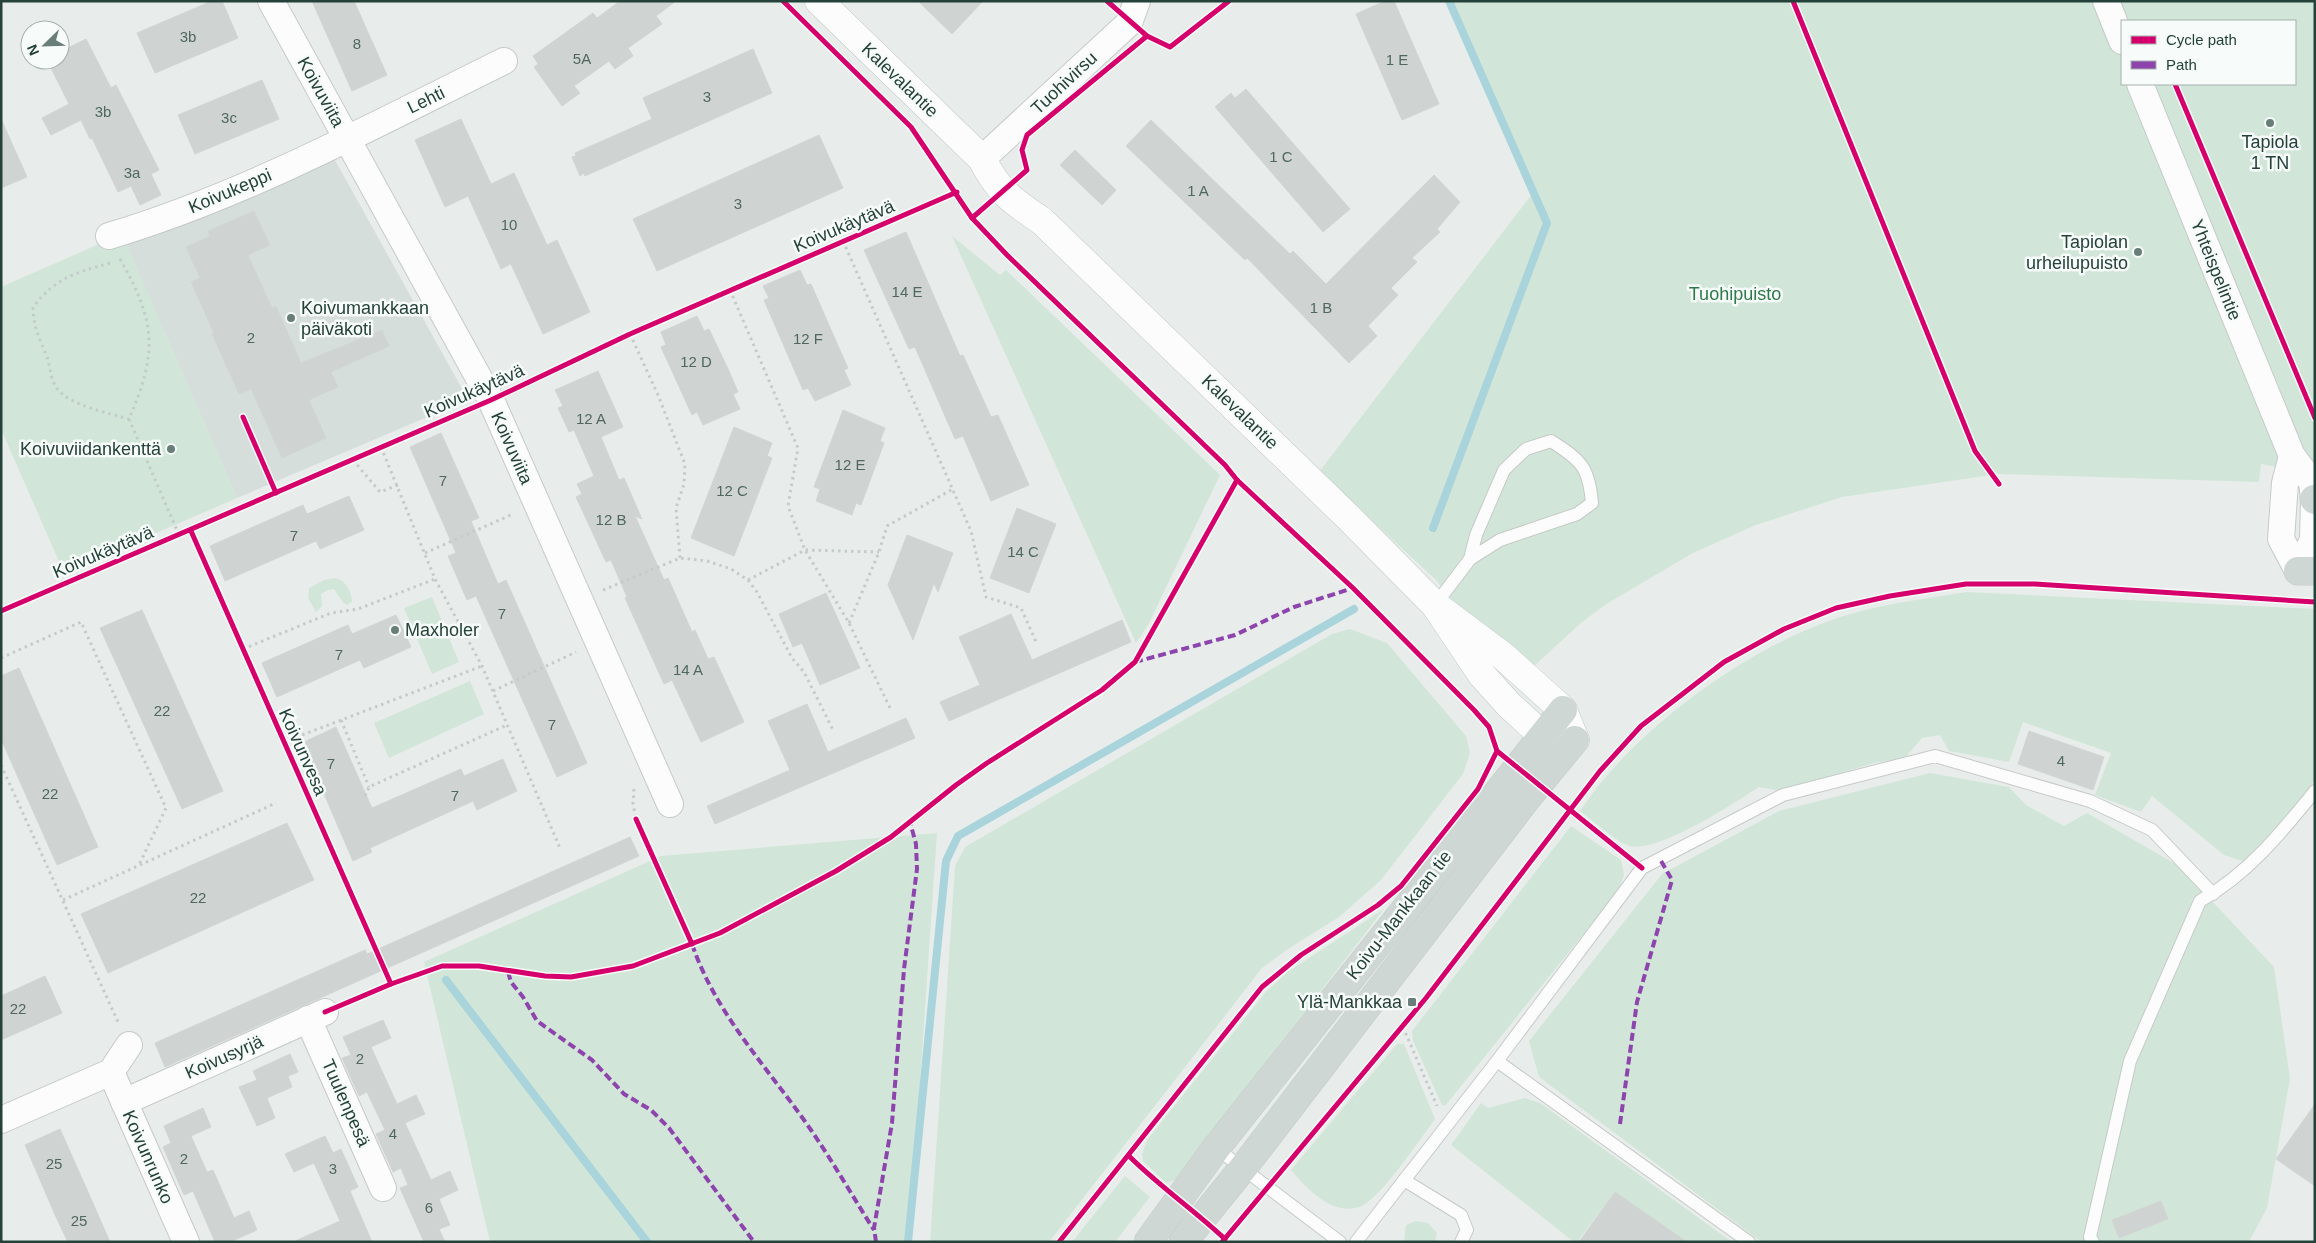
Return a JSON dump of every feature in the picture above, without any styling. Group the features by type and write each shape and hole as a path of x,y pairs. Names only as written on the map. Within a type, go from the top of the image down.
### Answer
{"main road":[{"name":"Kalevalantie","path":"818,1 982,159 998,187 1015,203 1042,221 1340,509 1435,606 1503,656 1564,710 1575,740"},
{"name":"Kalevalantie","path":"1435,606 1482,675 1542,735"},
{"name":"Koivu-Mankkaan tie","path":"1148,1242 1216,1148 1542,735 1564,710"},
{"path":"1542,735 1575,740"},
{"name":"Koivu-Mankkaan tie","path":"1183,1242 1243,1168 1528,797 1575,740"}],"street":[{"name":"Koivuviita","path":"271,1 491,400 670,804"},
{"name":"Tuohivirsu","path":"982,159 1129,22 1138,1"},
{"path":"2106,1 2121,38"},
{"name":"Lehti","path":"347,138 504,61"},
{"name":"Yhteispelintie","path":"2140,85 2292,456 2312,482 2314,499 2313,540 2306,571"},
{"name":"Koivukeppi","path":"109,236 164,220 347,138"},
{"name":"Yhteispelintie","path":"2292,456 2285,483 2281,539 2306,571"},
{"name":"Koivusyrjä","path":"124,1102 316,1015"},
{"name":"Tuulenpesä","path":"316,1015 383,1188"},
{"path":"1,1120 111,1072 129,1045"},
{"name":"Koivunrunko","path":"111,1072 186,1242"}],"lane":[{"path":"1435,606 1470,559 1500,540 1548,526 1577,514 1592,503 1588,474 1570,453 1551,441 1526,449 1504,470 1476,535 1470,559"},
{"path":"1356,1242 1497,1061 1642,868 1783,796 1935,756 2090,801 2152,830 2213,894"},
{"path":"2093,1242 2090,1238 2130,1061 2200,901 2213,894 2270,847 2315,791"},
{"path":"1497,1061 1749,1242"},
{"path":"1216,1148 1340,1242"},
{"path":"1404,1180 1461,1215 1467,1230 1461,1242"}],"path":[{"path":"109,236 120,260 134,282 144,309 150,340 148,363 139,395 129,419"},
{"path":"843,241 971,531 986,597 1021,608 1037,644"},
{"path":"120,260 77,272 58,281 45,291 33,307 35,329 47,357 56,387 69,399 129,419 182,534"},
{"path":"721,294 739,286"},
{"path":"730,290 798,448 788,506 805,550 849,624 890,708"},
{"path":"621,338 639,330"},
{"path":"630,334 658,395 685,464 684,484 676,508 680,558"},
{"path":"374,450 390,443"},
{"path":"381,447 398,484 435,579 482,666 560,848"},
{"path":"344,464 360,456"},
{"path":"353,460 380,492 398,484"},
{"path":"849,624 878,552 886,526 953,489"},
{"path":"425,553 536,503"},
{"path":"748,580 805,550 878,552"},
{"path":"580,600 680,558 707,561 731,569 748,580 757,592 792,658 804,672 834,732"},
{"path":"243,649 331,613 358,609 435,579"},
{"path":"1,658 81,622 166,808 139,865"},
{"path":"239,640 246,658"},
{"path":"493,691 583,648"},
{"path":"284,742 482,666"},
{"path":"341,720 369,787"},
{"path":"365,796 369,787 507,725"},
{"path":"1,765 129,1045"},
{"path":"62,900 276,803"},
{"path":"636,819 640,828"},
{"path":"1397,1034 1405,1024 1446,1126"}],"shaded area":[{"name":"Koivumankkaan päiväkoti","path":"335,160 465,394 465,401 237,498 125,242 182,226"}],"green space":[{"name":"Tuohipuisto","path":"1453,1 2315,1 2315,474 2261,464 2259,482 1998,474 1842,497 1756,525 1693,553 1608,603 1582,622 1532,668 1452,600 1435,579 1319,472 1532,194"},
{"name":"Koivuviidankenttä","path":"122,234 237,498 64,573 1,429 1,287"},
{"path":"952,236 1000,275 1006,270 1220,475 1148,625 1136,643"},
{"path":"340,579 348,587 352,602 347,605 334,589 328,590 321,594 322,606 316,612 308,598 309,588 324,580"},
{"path":"1967,592 2315,609 2315,780 2261,849 2246,862 2224,855 2152,796 2141,812 2095,795 2111,753 2023,722 2009,762 1949,751 1940,735 1922,738 1905,758 1874,763 1780,791 1759,787 1714,815 1674,836 1639,847 1621,842 1580,811 1601,783 1654,728 1685,702 1751,658 1784,640 1853,613 1890,604"},
{"path":"432,597 459,662 432,674 404,608"},
{"path":"1350,629 1387,643 1466,736 1470,753 1463,774 1381,880 1339,917 1262,968 1049,1242 930,1242 955,866 965,847 1332,634"},
{"path":"470,681 484,714 389,758 374,723"},
{"path":"1930,773 2009,787 2026,805 2064,826 2087,813 2179,866 2274,967 2290,1079 2267,1208 2249,1242 1762,1242 1539,1077 1529,1041 1662,874 1779,811"},
{"path":"1571,826 1621,860 1624,875 1618,891 1445,1106 1442,1105 1413,1041 1412,1031"},
{"path":"937,833 909,1242 490,1242 424,962 661,856"},
{"path":"1384,909 1175,1180 1166,1183 1143,1161 1142,1154 1147,1140 1266,992 1289,971"},
{"path":"1397,1044 1404,1044 1435,1119 1378,1193 1359,1207 1339,1208 1320,1199 1291,1170"},
{"path":"1525,1098 1540,1103 1732,1242 1687,1242 1615,1192 1577,1242 1574,1242 1451,1145 1481,1103 1488,1108"},
{"path":"1125,1176 1150,1197 1115,1242 1072,1242"},
{"path":"1416,1221 1428,1223 1437,1233 1435,1242 1404,1242 1406,1225"}],"building":[{"path":"212,1 222,1 238,38 155,73 137,33"},
{"path":"312,1 354,1 387,75 352,91"},
{"path":"620,1 676,1 656,16 662,24 628,48 633,56 615,69 609,61 574,86 580,93 562,106 534,67 538,64 533,56 593,13 597,18"},
{"path":"918,1 983,1 952,34"},
{"path":"1385,1 1394,1 1439,104 1402,120 1356,14"},
{"path":"86,39 111,88 116,85 159,170 151,174 161,195 140,205 131,186 118,192 92,138 90,139 81,120 51,135 42,118 69,104 52,70 70,70 70,47"},
{"path":"753,49 772,93 585,176 584,173 580,176 572,157 576,156 575,153 652,119 643,98"},
{"path":"262,80 279,119 195,154 178,115"},
{"path":"1246,89 1350,209 1323,232 1215,107 1231,93 1235,98"},
{"path":"1,119 27,177 1,188"},
{"path":"461,119 491,184 514,173 547,245 557,240 590,312 543,334 511,264 501,269 468,196 445,207 415,140"},
{"path":"1151,120 1290,254 1293,251 1326,284 1434,175 1460,202 1437,229 1440,232 1412,258 1417,262 1391,288 1398,295 1368,326 1377,336 1349,363 1247,258 1245,260 1126,146"},
{"path":"819,135 843,188 657,271 633,219"},
{"path":"1075,150 1116,190 1102,205 1060,165"},
{"path":"254,211 270,245 248,255 272,308 276,306 301,363 382,330 389,346 331,372 338,387 309,400 326,438 282,458 251,389 239,394 191,282 200,278 186,247 210,236 208,231"},
{"path":"906,232 960,356 963,355 991,417 998,415 1029,485 991,501 963,436 955,439 915,347 909,349 864,250"},
{"path":"800,270 807,285 811,284 848,368 844,370 851,385 815,401 808,388 803,390 764,300 769,298 763,286"},
{"path":"697,316 704,331 709,329 729,371 738,392 733,394 740,409 703,425 697,412 692,415 661,347 666,345 661,332"},
{"path":"598,371 623,427 601,437 619,480 624,478 642,519 635,516 664,580 668,578 692,632 695,630 708,659 714,657 744,722 701,742 672,680 664,684 625,598 627,597 611,560 606,562 576,497 582,494 577,484 594,476 574,430 569,432 558,408 563,406 555,390"},
{"path":"843,410 885,428 880,441 884,443 861,505 856,503 852,515 816,501 820,489 814,487"},
{"path":"734,427 772,443 767,456 772,458 734,556 691,538"},
{"path":"441,433 479,518 471,521 498,584 506,580 587,763 557,777 476,596 467,600 448,556 456,553 410,447"},
{"path":"349,496 364,530 320,549 316,541 225,581 210,546 303,505 307,514"},
{"path":"1017,508 1056,524 1029,593 990,578"},
{"path":"907,535 953,553 938,592 934,583 913,640 888,585"},
{"path":"826,593 860,668 820,685 802,643 793,647 779,614"},
{"path":"142,610 223,791 182,809 100,628"},
{"path":"1011,614 1032,660 1122,620 1131,642 949,721 940,702 980,685 959,637"},
{"path":"396,615 411,647 364,668 360,660 277,697 262,663 348,625 352,634"},
{"path":"19,668 98,847 57,865 1,739 1,676"},
{"path":"807,704 828,752 906,718 915,738 715,824 707,806 790,770 768,721"},
{"path":"336,727 372,808 461,769 464,776 503,759 517,791 477,810 473,801 370,848 372,852 353,861 302,743"},
{"path":"2029,731 2104,757 2093,790 2018,764"},
{"path":"287,823 314,880 108,973 81,914"},
{"path":"630,837 639,856 165,1067 155,1043 365,950 367,954"},
{"path":"45,976 62,1013 1,1040 1,996"},
{"path":"383,1020 391,1038 371,1047 397,1104 416,1095 425,1114 405,1123 431,1180 450,1171 458,1190 439,1199 450,1225 439,1229 445,1242 424,1242 400,1188 408,1185 401,1168 393,1172 376,1134 385,1130 367,1092 359,1096 342,1058 351,1055 343,1037"},
{"path":"290,1054 298,1072 288,1076 292,1087 267,1098 275,1118 257,1126 239,1087 257,1080 253,1071"},
{"path":"2315,1104 2315,1186 2276,1159"},
{"path":"203,1108 211,1127 191,1136 207,1172 213,1170 234,1218 249,1211 257,1230 230,1242 215,1242 193,1191 184,1195 163,1147 171,1143 164,1126"},
{"path":"60,1129 110,1242 68,1242 56,1217 25,1145"},
{"path":"325,1136 333,1153 341,1149 358,1187 350,1191 372,1242 293,1242 340,1221 314,1163 294,1172 285,1154"},
{"path":"1615,1192 1687,1242 1579,1242"},
{"path":"2161,1201 2168,1219 2119,1238 2112,1220"}],"waterway":[{"path":"1433,528 1547,223 1449,1"},
{"path":"908,1242 946,861 958,836 1354,609"},
{"path":"446,980 647,1242"}],"marked path":[{"path":"1135,662 1235,635 1294,607 1353,588"},
{"path":"876,1242 874,1228 892,1123 904,969 917,869 916,844 910,822"},
{"path":"1620,1124 1637,1002 1672,880 1660,859"},
{"path":"692,944 702,970 729,1018 811,1130 874,1230"},
{"path":"508,972 511,982 523,997 537,1021 592,1060 624,1094 651,1110 669,1128 754,1242"}],"cycle path":[{"path":"783,1 911,127 972,218 1007,255 1225,465 1237,480 1353,588 1474,710 1489,727 1497,751 1478,789 1401,886 1378,905 1301,955 1262,987 1059,1242"},
{"path":"972,218 1027,170 1022,150 1027,135 1147,36 1107,1"},
{"path":"1147,36 1170,47 1229,1"},
{"path":"1793,1 1975,451 1999,484"},
{"path":"2175,85 2315,418"},
{"name":"Koivukäytävä","path":"1,611 491,400 630,334 957,192"},
{"path":"243,417 276,493"},
{"path":"325,1012 391,984 442,966 479,966 545,976 571,977 633,966 720,933 836,871 891,837 956,785 987,763 1102,690 1135,662 1237,480"},
{"name":"Koivunvesa","path":"191,531 391,984"},
{"path":"1222,1242 1426,998 1600,771 1641,726 1724,662 1784,629 1836,608 1890,596 1966,584 2035,584 2315,602"},
{"path":"1497,751 1642,868"},
{"path":"636,819 692,944"},
{"path":"1129,1156 1152,1178 1225,1239"}],"place":[{"name":"Tapiola 1 TN","path":"2270,123"},
{"name":"Tapiolan urheilupuisto","path":"2138,252"},
{"name":"Koivumankkaan päiväkoti","path":"291,318"},
{"name":"Koivuviidankenttä","path":"171,449"},
{"name":"Maxholer","path":"395,630"},
{"name":"Ylä-Mankkaa","path":"1412,1002"}]}
